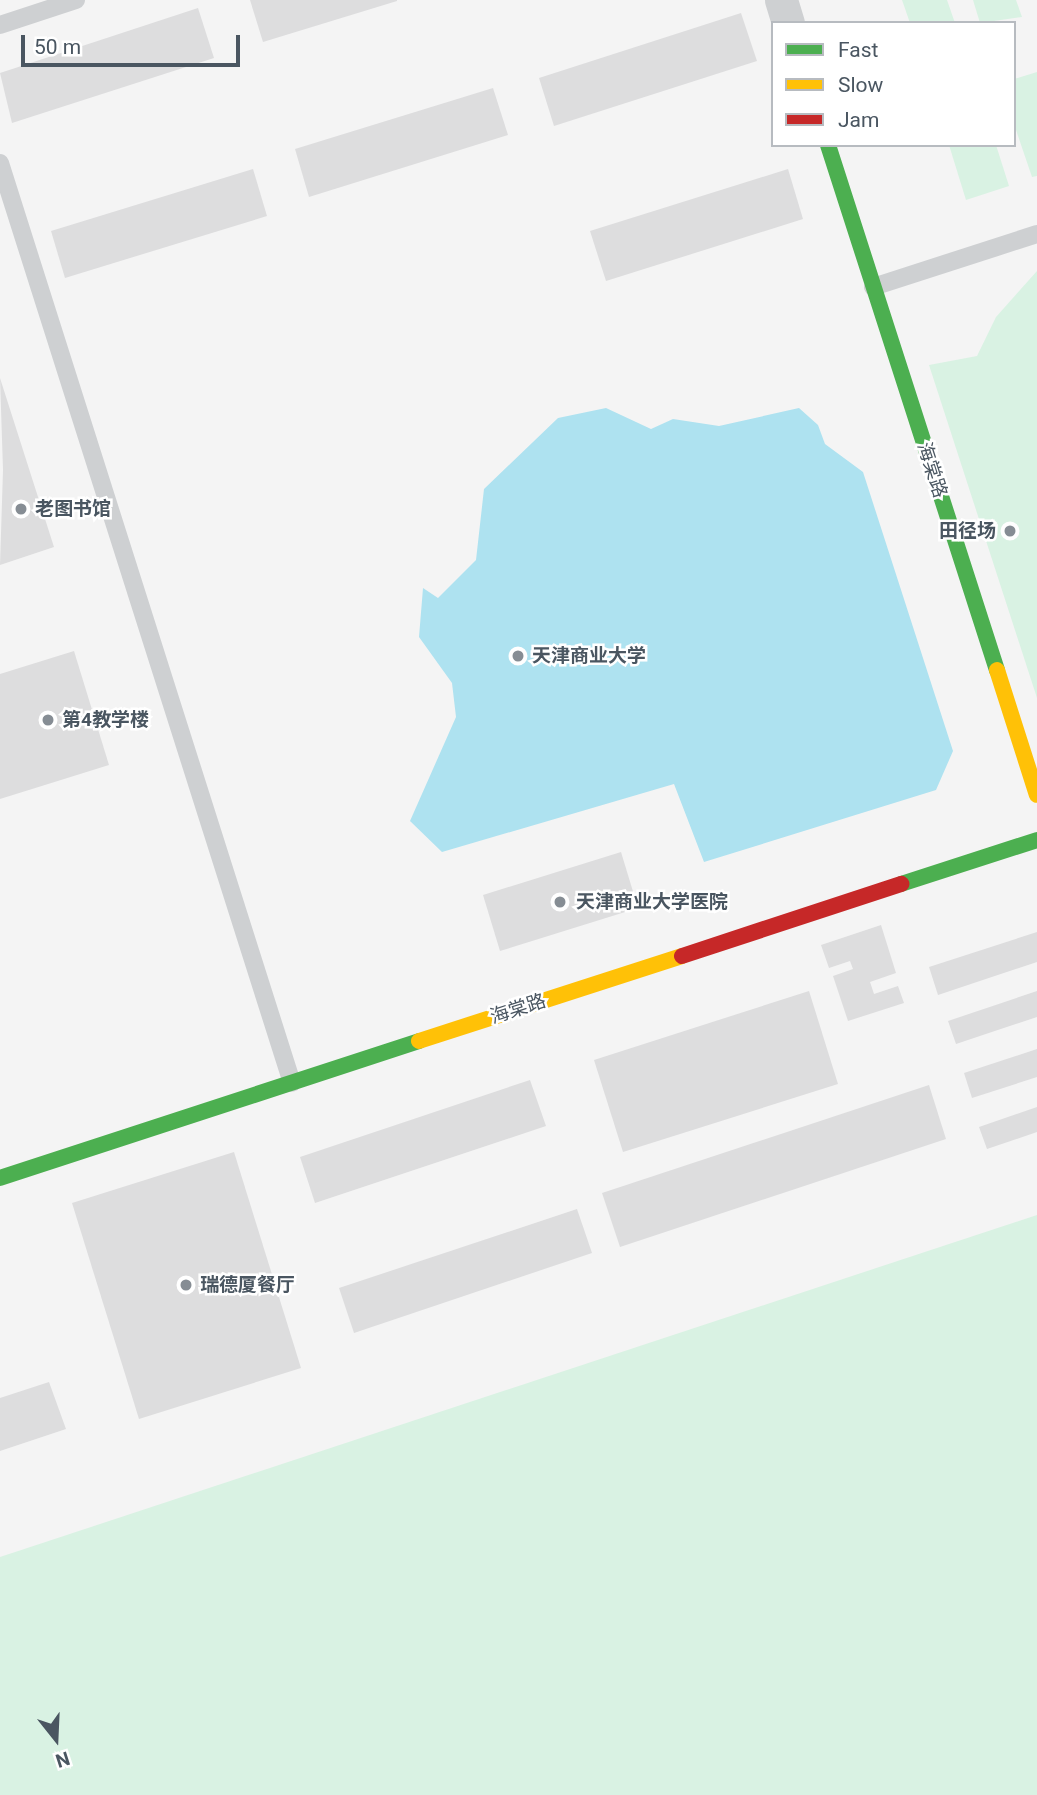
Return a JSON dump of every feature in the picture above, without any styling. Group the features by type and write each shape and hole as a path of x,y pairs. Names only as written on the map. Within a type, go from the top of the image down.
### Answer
{"street":[{"path":"781,0 787,21"},
{"name":"海棠路","path":"829,147 1037,795"},
{"name":"海棠路","path":"0,1178 1037,840"}],"lane":[{"path":"0,25 76,0"},
{"path":"0,163 292,1083"},
{"path":"873,287 1037,234"}],"green space":[{"path":"902,0 947,0 954,21 909,21"},
{"path":"973,0 1016,0 1022,17 994,21 979,21"},
{"path":"1037,72 1037,176 1032,177 1016,130 1016,78"},
{"path":"950,147 997,147 1009,186 966,200"},
{"name":"田径场","path":"1037,271 1037,698 929,365 977,356 996,317"},
{"path":"1037,1215 1037,1795 0,1795 0,1557"}],"water":[{"path":"606,408 651,429 673,419 719,426 799,408 818,425 825,444 863,472 953,751 936,790 704,862 674,784 442,852 410,821 456,717 452,683 419,637 423,588 438,598 476,560 484,489 558,418"}],"building":[{"path":"250,0 397,0 397,1 263,42"},
{"path":"198,8 214,58 12,123 0,73"},
{"path":"741,13 757,61 554,126 539,78"},
{"path":"493,88 508,135 309,197 295,149"},
{"path":"253,169 267,216 65,278 51,231"},
{"path":"788,169 803,219 606,281 590,231"},
{"name":"老图书馆","path":"0,378 54,547 0,565 3,470"},
{"name":"第4教学楼","path":"74,651 109,765 0,799 0,674"},
{"name":"天津商业大学医院","path":"621,852 638,908 500,951 483,895"},
{"path":"881,925 896,973 870,982 874,994 898,986 904,1003 848,1021 833,976 853,969 850,961 829,968 821,945"},
{"path":"1037,932 1037,962 938,995 929,967"},
{"path":"809,991 838,1084 623,1152 594,1060"},
{"path":"1037,991 1037,1017 956,1044 948,1021"},
{"path":"1037,1049 1037,1077 972,1098 964,1073"},
{"path":"530,1080 546,1126 315,1203 300,1157"},
{"path":"929,1085 946,1139 620,1247 602,1193"},
{"path":"1037,1107 1037,1132 987,1149 979,1127"},
{"name":"瑞德厦餐厅","path":"234,1152 301,1368 139,1419 72,1203"},
{"path":"577,1209 592,1253 354,1333 339,1288"},
{"path":"49,1382 66,1429 0,1451 0,1398"}],"traffic: fast":[{"path":"829,147 997,670"},
{"path":"901,884 1037,840"},
{"path":"0,1178 419,1041"}],"traffic: slow":[{"path":"997,670 1037,795"},
{"path":"419,1041 682,956"}],"traffic: jam":[{"path":"682,956 901,884"}],"place":[{"name":"老图书馆","path":"21,509"},
{"name":"田径场","path":"1010,531"},
{"name":"天津商业大学","path":"518,656"},
{"name":"第4教学楼","path":"48,720"},
{"name":"天津商业大学医院","path":"560,902"},
{"name":"瑞德厦餐厅","path":"186,1285"}]}
